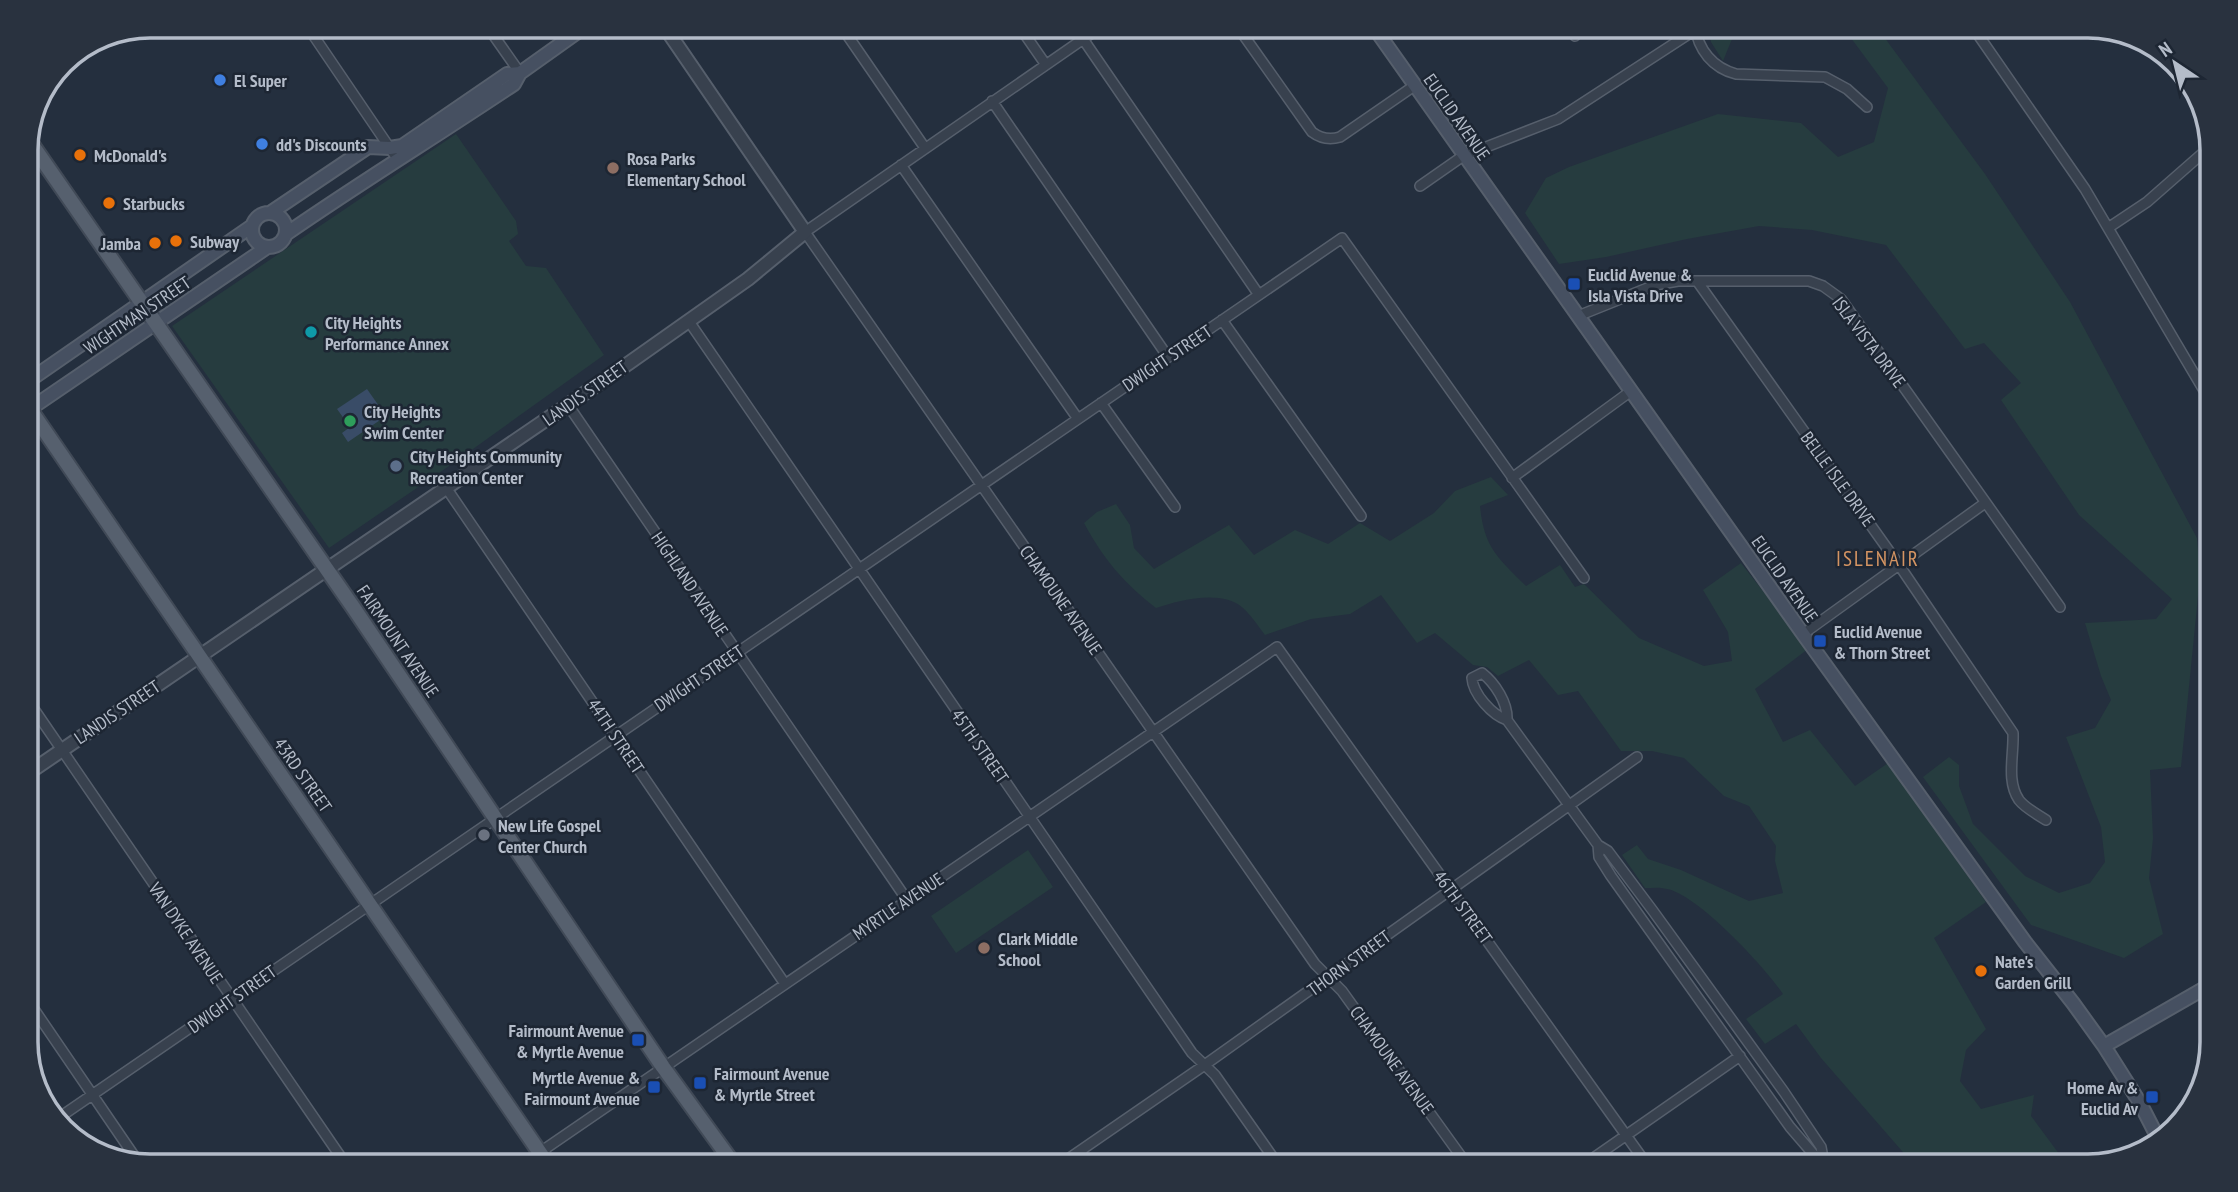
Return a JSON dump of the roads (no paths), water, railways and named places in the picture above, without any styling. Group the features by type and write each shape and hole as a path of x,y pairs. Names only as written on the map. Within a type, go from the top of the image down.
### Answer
{"main road":[{"name":"WIGHTMAN STREET","path":"39,400 266,247 277,246 286,234 514,83 520,73 568,39"},
{"name":"EUCLID AVENUE","path":"1382,39 1803,634 2025,942 2104,1046 2154,1131"},
{"name":"WIGHTMAN STREET","path":"39,373 252,226 260,216 270,213 368,147 402,146 507,74 520,73"},
{"name":"FAIRMOUNT AVENUE","path":"39,155 327,571 663,1067 726,1154"},
{"path":"270,213 276,214 284,222 286,234"},
{"path":"252,226 256,242 266,247"},
{"name":"43RD STREET","path":"39,425 540,1152"},
{"path":"2104,1046 2200,991"}],"street":[{"path":"316,39 398,160"},
{"path":"496,39 520,73"},
{"name":"CHAMOUNE AVENUE","path":"673,39 980,486 1315,964 1329,976 1459,1154"},
{"path":"850,39 925,148"},
{"path":"1028,39 1046,65"},
{"path":"1083,39 1259,295"},
{"name":"LANDIS STREET","path":"39,766 568,405 748,279 805,232 1083,39"},
{"path":"1246,39 1312,132 1318,136 1333,139 1339,137 1414,86"},
{"path":"1420,187 1464,156 1558,119 1678,39"},
{"path":"1698,39 1706,56 1725,71 1736,74 1825,77 1847,89 1867,107"},
{"path":"1981,39 2085,189 2199,382"},
{"path":"992,102 1168,357"},
{"path":"2108,228 2147,202 2199,157"},
{"path":"901,164 1078,419"},
{"name":"DWIGHT STREET","path":"64,1114 1342,238 1512,478"},
{"name":"ISLA VISTA DRIVE","path":"1578,316 1656,285 1678,281 1809,281 1822,286 1841,299 2060,607"},
{"name":"BELLE ISLE DRIVE","path":"1697,281 1899,565 2012,733 2014,750 2011,783 2020,801 2046,820"},
{"name":"45TH STREET","path":"688,320 1192,1053 1206,1064 1270,1154"},
{"path":"1222,320 1361,516"},
{"path":"1584,578 1512,478 1631,391"},
{"path":"1101,403 1175,507"},
{"name":"HIGHLAND AVENUE","path":"568,405 907,900"},
{"name":"44TH STREET","path":"447,489 785,984"},
{"path":"1803,634 1985,503"},
{"name":"MYRTLE AVENUE","path":"537,1154 1277,647"},
{"name":"46TH STREET","path":"1277,647 1639,1154"},
{"path":"1507,720 1507,711 1500,695 1486,676 1482,673 1472,678 1472,684 1484,702 1507,720 1598,845 1608,851 1653,911 1784,1092 1823,1154"},
{"name":"VAN DYKE AVENUE","path":"39,717 339,1154"},
{"name":"THORN STREET","path":"1076,1154 1637,757"},
{"path":"1598,845 1599,857 1611,876 1813,1154"},
{"path":"39,1017 132,1152"},
{"path":"1598,1154 1740,1056"}],"water":[{"path":"367,389 386,416 348,442 342,433 350,427 337,409"}],"place":[{"name":"El Super","path":"220,80"},
{"name":"dd's Discounts","path":"262,144"},
{"name":"McDonald's","path":"80,155"},
{"name":"Rosa Parks Elementary School","path":"613,168"},
{"name":"Starbucks","path":"109,203"},
{"name":"Subway","path":"176,241"},
{"name":"Jamba","path":"155,243"},
{"name":"Euclid Avenue & Isla Vista Drive","path":"1574,284"},
{"name":"City Heights Performance Annex","path":"311,332"},
{"name":"City Heights Swim Center","path":"350,421"},
{"name":"City Heights Community Recreation Center","path":"396,466"},
{"name":"Euclid Avenue & Thorn Street","path":"1820,641"},
{"name":"New Life Gospel Center Church","path":"484,835"},
{"name":"Clark Middle School","path":"984,948"},
{"name":"Nate's Garden Grill","path":"1981,971"},
{"name":"Fairmount Avenue & Myrtle Avenue","path":"638,1040"},
{"name":"Fairmount Avenue & Myrtle Street","path":"700,1083"},
{"name":"Myrtle Avenue & Fairmount Avenue","path":"654,1087"},
{"name":"Home Av & Euclid Av","path":"2152,1097"}],"district":[{"name":"ISLENAIR","path":"1878,558"}]}
